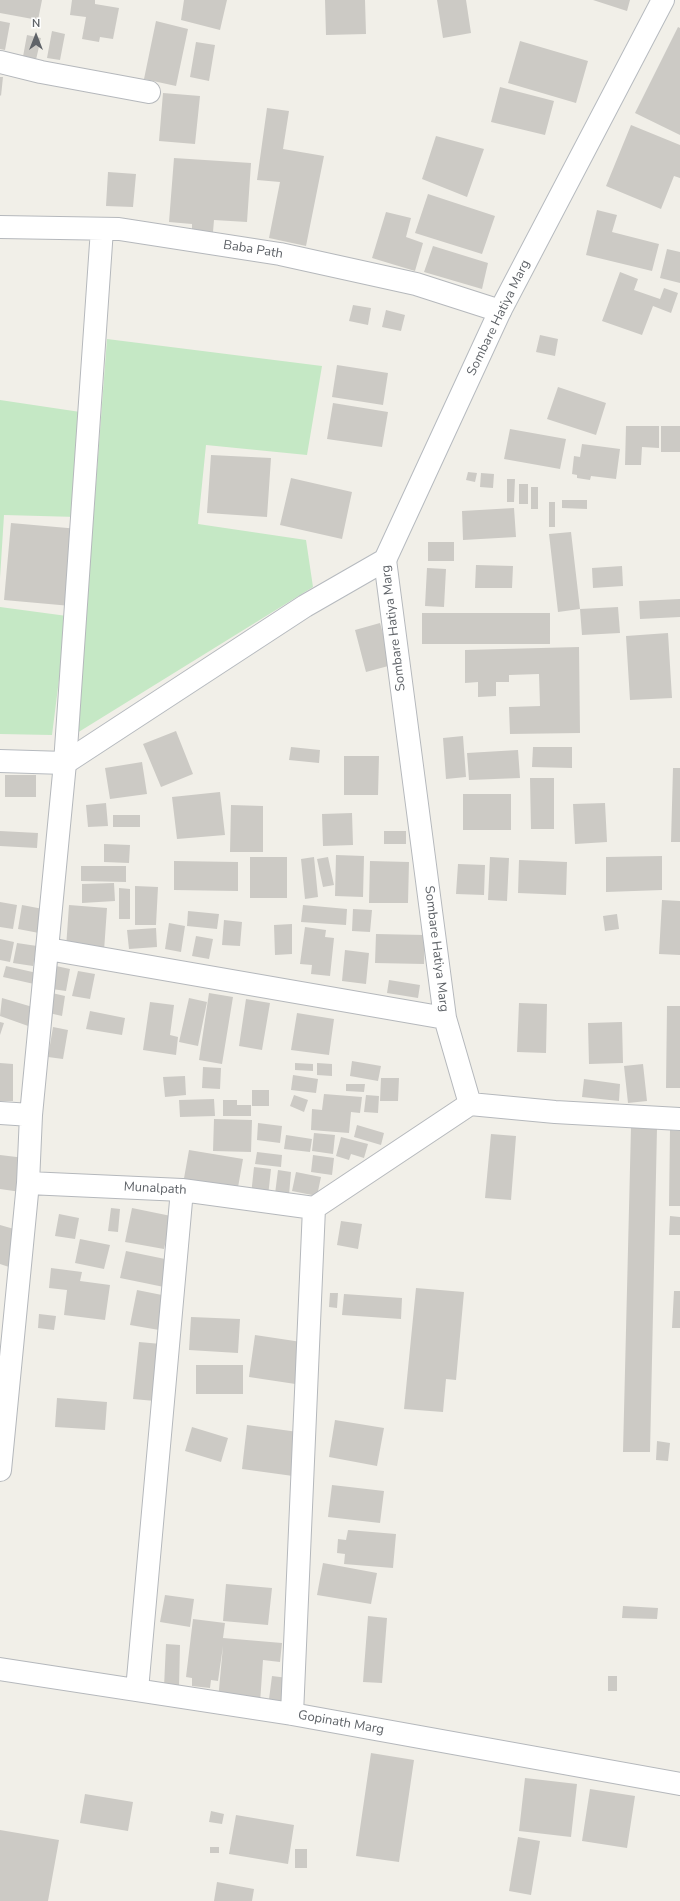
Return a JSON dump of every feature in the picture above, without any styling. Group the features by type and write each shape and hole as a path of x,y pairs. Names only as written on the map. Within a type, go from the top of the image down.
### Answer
{"street":[{"name":"Sombare Hatiya Marg","path":"470,1104 445,1018 385,560 500,311 663,0"},
{"path":"0,62 41,72 149,92"},
{"name":"Baba Path","path":"0,227 119,229 280,254 416,284 500,311"},
{"path":"0,1470 4,1394 28,1183 31,1115 65,763 102,229"},
{"path":"0,761 65,763 305,606 385,560"},
{"path":"48,949 445,1018"},
{"path":"292,1714 314,1208 470,1104 555,1112 680,1119"},
{"path":"0,1113 31,1115"},
{"name":"Munalpath","path":"28,1183 182,1190 314,1208"},
{"path":"137,1690 182,1190"},
{"name":"Gopinath Marg","path":"0,1669 292,1714 680,1784"}],"green space":[{"path":"107,339 322,366 307,455 206,445 198,524 306,540 313,587 77,733"},
{"path":"0,400 87,413 77,517 4,515 0,578"},
{"path":"0,607 67,616 52,735 0,734"}],"building":[{"path":"0,0 42,0 38,20 0,13"},
{"path":"72,0 95,0 95,4 119,8 113,39 100,37 99,42 82,39 86,17 70,15"},
{"path":"184,0 227,0 220,30 181,20"},
{"path":"325,0 365,0 366,34 326,35"},
{"path":"437,0 466,0 471,33 443,38"},
{"path":"593,0 630,0 627,11"},
{"path":"0,21 10,23 5,50 0,49"},
{"path":"156,21 188,29 176,86 144,79"},
{"path":"678,27 680,28 680,135 635,113"},
{"path":"52,31 65,34 60,60 47,58"},
{"path":"27,35 41,38 35,64 22,62"},
{"path":"520,41 588,61 576,103 508,83"},
{"path":"196,42 215,45 209,81 190,77"},
{"path":"0,77 3,77 1,96 0,95"},
{"path":"500,87 554,101 545,135 491,122"},
{"path":"163,93 200,96 195,144 159,141"},
{"path":"267,108 289,111 283,149 324,156 306,246 269,238 280,182 257,180"},
{"path":"631,125 680,145 680,178 674,176 661,209 606,186"},
{"path":"436,136 484,149 467,197 422,179"},
{"path":"174,158 251,163 247,222 214,220 213,232 192,231 192,224 169,222"},
{"path":"108,172 136,174 133,207 106,206"},
{"path":"428,194 495,216 482,254 415,233"},
{"path":"597,210 617,215 612,232 659,244 652,271 586,255"},
{"path":"386,212 411,218 406,237 423,243 415,271 372,258"},
{"path":"433,246 488,263 482,289 424,272"},
{"path":"667,249 680,252 680,283 660,278"},
{"path":"620,272 638,279 634,290 660,299 664,288 678,293 671,313 653,306 642,335 602,321"},
{"path":"353,305 371,308 368,325 349,321"},
{"path":"386,310 405,315 401,331 382,327"},
{"path":"540,335 558,339 555,356 536,352"},
{"path":"337,365 388,373 383,405 332,397"},
{"path":"558,387 606,403 596,435 547,419"},
{"path":"333,403 388,412 382,447 327,439"},
{"path":"626,426 659,426 659,448 642,447 641,465 625,465"},
{"path":"661,426 680,426 680,452 661,452"},
{"path":"510,429 566,439 560,469 504,459"},
{"path":"582,444 620,449 616,479 591,476 590,480 577,478 577,475 572,474 574,456 580,457"},
{"path":"211,455 271,458 267,517 207,513"},
{"path":"468,472 477,473 475,482 466,480"},
{"path":"481,473 494,474 493,488 480,487"},
{"path":"291,478 352,492 342,539 280,525"},
{"path":"507,479 515,479 514,502 507,502"},
{"path":"519,484 528,484 528,504 519,504"},
{"path":"531,487 538,487 538,509 531,509"},
{"path":"562,500 587,500 587,509 562,508"},
{"path":"549,502 555,502 555,527 549,527"},
{"path":"514,508 516,537 463,540 462,511"},
{"path":"11,523 79,529 71,606 4,600"},
{"path":"571,532 580,609 558,612 549,534"},
{"path":"428,542 454,542 454,561 428,561"},
{"path":"476,565 513,566 512,588 475,588"},
{"path":"622,566 623,586 593,588 592,568"},
{"path":"427,568 446,569 444,607 425,606"},
{"path":"680,599 680,617 640,619 639,601"},
{"path":"618,607 620,633 582,635 580,609"},
{"path":"422,613 550,613 550,644 422,644"},
{"path":"380,623 392,665 366,672 355,630"},
{"path":"668,633 672,698 630,700 626,636"},
{"path":"579,647 580,733 510,734 509,707 540,706 539,674 509,675 509,682 496,682 496,696 478,697 478,682 465,683 465,650"},
{"path":"176,731 193,774 161,787 143,744"},
{"path":"463,736 466,777 446,779 443,738"},
{"path":"291,747 320,750 319,763 289,760"},
{"path":"533,747 572,747 572,768 532,767"},
{"path":"518,750 520,778 469,780 467,753"},
{"path":"344,756 379,756 378,795 344,795"},
{"path":"142,762 147,794 110,799 105,768"},
{"path":"673,768 680,768 680,842 671,842"},
{"path":"5,775 36,775 36,797 5,797"},
{"path":"530,778 554,778 554,829 531,829"},
{"path":"220,792 225,835 177,839 172,797"},
{"path":"463,794 511,794 511,830 463,830"},
{"path":"106,803 108,826 88,827 86,805"},
{"path":"605,803 607,842 575,844 573,804"},
{"path":"231,805 263,806 263,852 230,852"},
{"path":"352,813 353,845 323,846 322,814"},
{"path":"113,815 140,815 140,827 113,827"},
{"path":"0,831 38,833 37,848 0,846"},
{"path":"384,831 406,831 406,844 384,844"},
{"path":"104,844 130,845 129,863 104,862"},
{"path":"336,855 364,856 363,897 335,896"},
{"path":"662,856 662,890 606,892 606,857"},
{"path":"250,857 287,857 287,898 250,898"},
{"path":"314,857 318,897 305,899 301,859"},
{"path":"328,857 334,885 323,887 317,859"},
{"path":"490,857 509,858 507,901 488,900"},
{"path":"519,860 567,862 566,895 518,893"},
{"path":"174,861 238,862 238,891 174,890"},
{"path":"370,861 409,862 408,903 369,903"},
{"path":"458,864 485,865 484,895 456,894"},
{"path":"81,866 126,866 126,882 81,881"},
{"path":"114,883 115,901 82,903 82,884"},
{"path":"135,886 158,887 156,925 135,925"},
{"path":"119,888 130,889 130,919 119,919"},
{"path":"662,900 680,901 680,955 659,954"},
{"path":"0,902 17,905 13,929 0,927"},
{"path":"22,905 43,909 39,933 18,929"},
{"path":"69,905 107,908 104,951 66,948"},
{"path":"303,905 347,909 346,925 301,922"},
{"path":"353,909 372,910 370,932 352,931"},
{"path":"188,911 219,914 217,929 187,926"},
{"path":"617,914 619,929 605,931 603,916"},
{"path":"224,920 242,922 240,946 222,945"},
{"path":"169,923 185,926 181,952 165,949"},
{"path":"292,924 292,954 275,955 274,925"},
{"path":"305,927 326,930 325,937 334,938 330,976 311,974 312,965 300,964"},
{"path":"156,928 157,947 129,949 127,930"},
{"path":"376,934 425,935 424,964 375,963"},
{"path":"196,936 213,939 209,959 192,956"},
{"path":"0,939 14,942 10,962 0,960"},
{"path":"17,943 37,946 33,966 13,963"},
{"path":"345,950 369,953 366,984 342,981"},
{"path":"6,966 37,973 34,984 3,977"},
{"path":"56,966 70,969 66,991 52,989"},
{"path":"78,971 95,974 90,999 72,996"},
{"path":"389,980 420,985 418,998 387,993"},
{"path":"52,993 65,996 62,1016 49,1013"},
{"path":"209,993 233,997 222,1064 199,1060"},
{"path":"2,998 36,1008 31,1027 0,1016"},
{"path":"189,998 207,1002 198,1046 179,1042"},
{"path":"246,999 270,1003 262,1050 239,1046"},
{"path":"150,1002 174,1005 170,1035 178,1037 176,1055 143,1050"},
{"path":"519,1003 547,1004 546,1053 517,1052"},
{"path":"667,1006 680,1006 680,1088 666,1088"},
{"path":"90,1011 125,1018 122,1035 86,1029"},
{"path":"297,1013 334,1019 329,1055 291,1050"},
{"path":"0,1022 4,1023 0,1035"},
{"path":"622,1022 623,1063 589,1064 588,1023"},
{"path":"53,1027 68,1030 63,1059 48,1057"},
{"path":"352,1061 381,1066 378,1081 350,1076"},
{"path":"0,1063 13,1064 13,1101 0,1101"},
{"path":"295,1063 313,1064 313,1071 295,1070"},
{"path":"317,1063 332,1064 332,1076 317,1075"},
{"path":"643,1064 647,1101 628,1103 624,1066"},
{"path":"203,1067 221,1068 220,1089 202,1088"},
{"path":"293,1075 318,1079 316,1093 291,1090"},
{"path":"185,1076 186,1095 165,1097 163,1077"},
{"path":"381,1078 399,1078 398,1101 380,1101"},
{"path":"584,1079 620,1084 619,1101 582,1097"},
{"path":"346,1084 365,1084 364,1092 346,1091"},
{"path":"252,1090 269,1090 269,1106 252,1106"},
{"path":"324,1094 362,1097 360,1113 351,1112 349,1133 311,1130 312,1109 322,1110"},
{"path":"294,1095 308,1100 304,1112 290,1106"},
{"path":"366,1095 379,1096 378,1113 364,1112"},
{"path":"214,1099 215,1116 180,1117 179,1100"},
{"path":"223,1100 237,1100 237,1105 251,1105 251,1116 223,1116"},
{"path":"214,1119 252,1120 251,1152 213,1151"},
{"path":"258,1123 282,1126 280,1143 257,1140"},
{"path":"357,1125 384,1133 381,1145 354,1137"},
{"path":"631,1127 657,1128 650,1452 623,1452"},
{"path":"670,1130 680,1131 680,1206 669,1206"},
{"path":"314,1133 335,1135 333,1154 312,1151"},
{"path":"491,1134 516,1136 511,1200 485,1198"},
{"path":"286,1135 312,1139 310,1152 284,1149"},
{"path":"341,1137 368,1144 364,1158 351,1154 349,1160 336,1156"},
{"path":"189,1150 243,1159 237,1193 183,1184"},
{"path":"257,1152 282,1155 281,1167 255,1164"},
{"path":"0,1155 25,1158 21,1192 0,1189"},
{"path":"313,1155 334,1158 332,1175 311,1172"},
{"path":"254,1167 271,1169 268,1196 251,1195"},
{"path":"278,1170 291,1172 289,1195 275,1194"},
{"path":"296,1172 321,1177 317,1196 292,1191"},
{"path":"111,1208 120,1209 118,1232 108,1231"},
{"path":"132,1208 171,1216 164,1249 125,1242"},
{"path":"59,1214 79,1218 75,1239 55,1236"},
{"path":"670,1216 680,1217 680,1235 669,1235"},
{"path":"341,1221 362,1224 358,1249 337,1245"},
{"path":"0,1225 21,1231 9,1267 0,1264"},
{"path":"80,1239 110,1245 104,1269 75,1263"},
{"path":"126,1251 170,1260 164,1287 120,1278"},
{"path":"51,1268 82,1272 80,1281 110,1285 105,1320 64,1315 67,1290 49,1288"},
{"path":"416,1288 464,1292 456,1380 446,1379 443,1412 404,1409"},
{"path":"137,1290 172,1297 165,1331 130,1325"},
{"path":"674,1291 680,1291 680,1328 672,1328"},
{"path":"330,1293 338,1293 337,1308 329,1307"},
{"path":"344,1294 402,1298 401,1319 342,1315"},
{"path":"39,1314 56,1316 54,1330 38,1328"},
{"path":"191,1317 240,1319 238,1353 189,1350"},
{"path":"255,1335 308,1343 302,1385 249,1377"},
{"path":"139,1342 161,1344 155,1401 133,1399"},
{"path":"196,1365 243,1365 243,1394 196,1394"},
{"path":"57,1398 107,1402 105,1430 55,1427"},
{"path":"335,1420 384,1428 377,1466 329,1457"},
{"path":"247,1425 298,1432 293,1476 242,1469"},
{"path":"192,1427 228,1438 221,1462 185,1451"},
{"path":"657,1441 670,1443 668,1461 656,1460"},
{"path":"332,1485 384,1491 380,1523 328,1517"},
{"path":"348,1530 396,1534 393,1568 344,1564 345,1554 337,1553 338,1539 346,1540"},
{"path":"323,1563 377,1573 371,1604 317,1595"},
{"path":"226,1584 272,1588 268,1625 223,1621"},
{"path":"165,1595 194,1599 190,1627 160,1622"},
{"path":"623,1606 658,1608 657,1619 622,1618"},
{"path":"368,1616 387,1618 382,1683 363,1682"},
{"path":"193,1619 225,1623 223,1638 282,1643 280,1662 263,1660 260,1703 218,1700 223,1646 218,1681 211,1680 210,1688 192,1686 192,1678 186,1677"},
{"path":"166,1644 180,1645 179,1687 164,1687"},
{"path":"272,1676 288,1678 284,1709 268,1707"},
{"path":"608,1676 617,1676 617,1691 608,1691"},
{"path":"371,1753 414,1760 399,1862 356,1856"},
{"path":"525,1778 577,1784 571,1837 519,1831"},
{"path":"590,1789 635,1796 627,1848 582,1841"},
{"path":"85,1794 133,1802 128,1831 80,1823"},
{"path":"211,1811 224,1814 222,1824 209,1822"},
{"path":"236,1815 294,1825 288,1864 229,1854"},
{"path":"0,1830 59,1840 48,1901 0,1901"},
{"path":"518,1837 540,1841 531,1895 509,1891"},
{"path":"210,1847 219,1847 219,1853 210,1853"},
{"path":"295,1849 307,1849 307,1868 295,1868"},
{"path":"217,1882 254,1889 252,1901 214,1901"}]}
